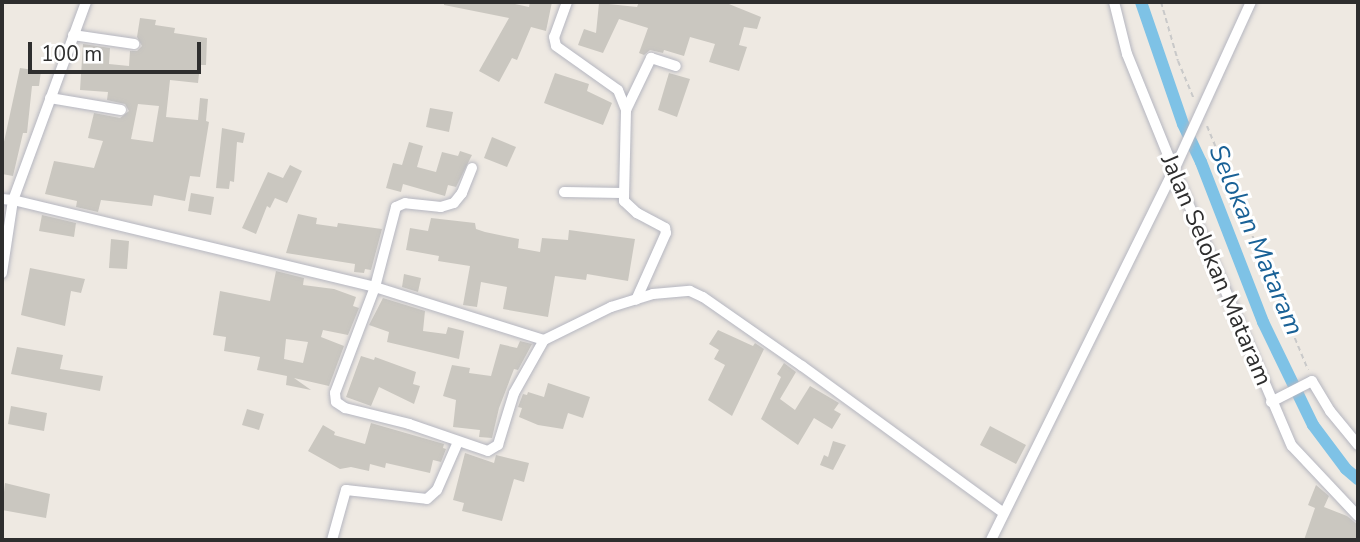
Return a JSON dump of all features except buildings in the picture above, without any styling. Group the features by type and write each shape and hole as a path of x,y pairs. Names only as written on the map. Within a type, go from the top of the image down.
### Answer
{"street":[{"path":"2,273 7,200 50,98 86,2"},
{"path":"567,2 554,37 555,47 618,90 626,110"},
{"name":"Jalan Selokan Mataram","path":"1114,2 1128,54 1174,170 1292,446 1358,516"},
{"path":"991,540 1002,512 1054,415 1174,170 1251,2"},
{"path":"74,35 134,44"},
{"path":"636,300 666,233 665,228 628,206 622,193 626,110 651,58 676,66"},
{"path":"50,98 121,110"},
{"path":"472,168 462,193 454,203 441,207 405,203 396,207 375,287 335,394 336,402 345,408 409,424 484,451 498,445 514,393 544,340 611,307 678,290 703,296 1002,512"},
{"path":"564,192 622,193"},
{"path":"7,200 375,287 544,340"},
{"path":"1271,401 1309,382 1358,445"},
{"path":"332,540 346,491 427,499 437,490 458,442"}],"path":[{"path":"1161,2 1178,61 1309,382"}],"waterway":[{"name":"Selokan Mataram","path":"1141,2 1183,124 1201,162 1263,322 1313,425 1346,469 1358,479"}]}
